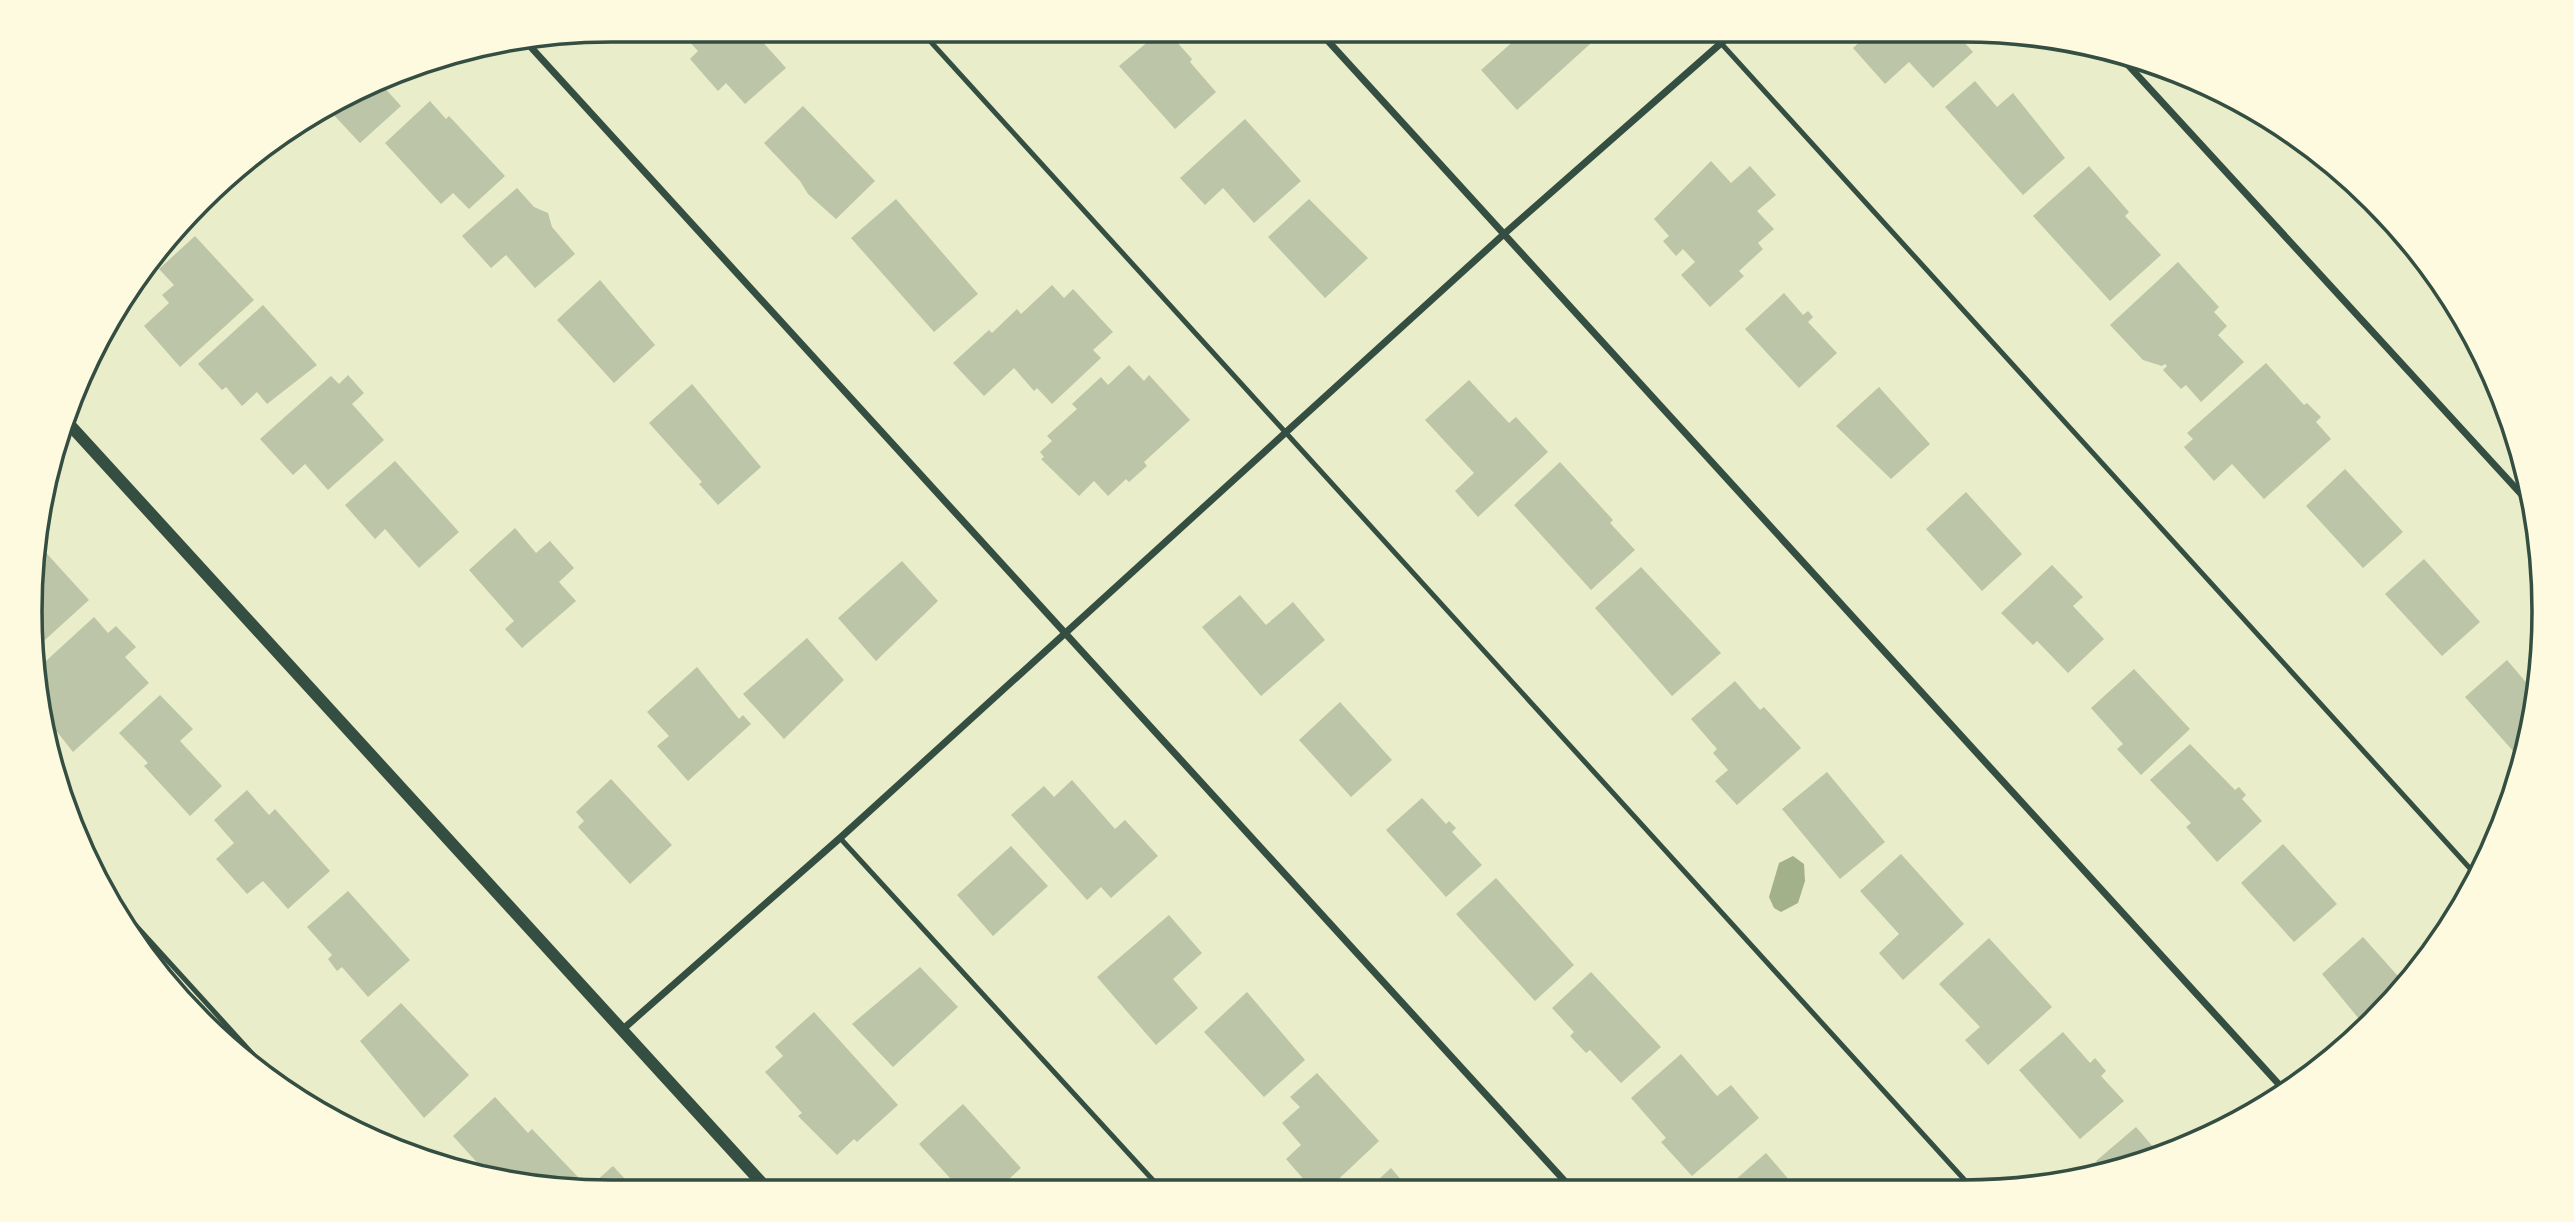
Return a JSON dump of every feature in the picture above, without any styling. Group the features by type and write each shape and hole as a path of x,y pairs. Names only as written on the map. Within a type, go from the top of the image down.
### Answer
{"street":[{"path":"1329,42 2279,1084"},
{"path":"622,1030 840,838 1504,234 1721,43"},
{"path":"532,48 1564,1180"},
{"path":"2130,67 2519,492"},
{"path":"72,427 759,1180"}],"lane":[{"path":"931,42 1965,1180"},
{"path":"1721,43 2470,869"},
{"path":"840,838 1154,1180"},
{"path":"141,932 247,1048"}],"shaded area":[{"path":"1793,856 1804,864 1805,881 1798,903 1781,912 1774,908 1769,897 1779,863"}],"building":[{"path":"690,42 763,42 786,68 745,104 726,83 718,91 690,59 698,51"},
{"path":"1148,42 1177,42 1216,92 1175,129 1119,66"},
{"path":"1512,42 1592,42 1517,110 1481,70"},
{"path":"1860,42 1964,42 1973,52 1933,88 1909,62 1885,84 1853,48"},
{"path":"1975,81 1997,107 2013,93 2065,158 2023,195 1945,107"},
{"path":"385,89 401,106 360,143 333,114"},
{"path":"430,101 446,119 449,116 505,176 469,209 453,193 441,204 385,143"},
{"path":"803,106 875,181 836,219 808,194 800,181 764,143"},
{"path":"1245,119 1301,181 1254,223 1223,188 1205,205 1180,178"},
{"path":"1711,161 1731,183 1750,166 1776,195 1757,211 1774,229 1758,243 1763,249 1739,271 1744,276 1710,307 1681,275 1695,262 1683,249 1676,256 1663,241 1669,236 1654,219"},
{"path":"2089,166 2129,212 2125,216 2161,255 2110,301 2033,216"},
{"path":"517,188 534,207 548,213 552,227 575,254 535,288 506,255 491,268 462,236"},
{"path":"896,199 978,294 934,332 851,238"},
{"path":"1309,199 1368,258 1325,298 1268,237"},
{"path":"195,236 254,300 180,367 144,326 169,303 162,295 174,285 159,269"},
{"path":"2178,262 2219,307 2214,312 2227,326 2218,335 2244,362 2201,402 2186,385 2181,389 2163,370 2167,366 2165,364 2162,366 2143,360 2110,325"},
{"path":"600,280 655,345 614,383 557,320"},
{"path":"1052,285 1064,298 1073,289 1113,332 1093,350 1101,358 1052,404 1037,388 1034,391 1014,368 984,396 953,363 989,330 992,333 1017,309 1021,314"},
{"path":"1784,293 1803,315 1808,311 1813,317 1808,322 1837,353 1799,388 1745,329"},
{"path":"263,305 317,365 267,404 257,392 242,406 226,387 222,390 198,364"},
{"path":"2266,363 2304,405 2307,403 2321,417 2316,422 2331,439 2264,499 2232,464 2214,481 2184,447 2193,439 2187,433"},
{"path":"1129,365 1144,381 1149,375 1190,420 1144,462 1147,466 1129,482 1126,479 1108,496 1094,481 1079,496 1041,459 1044,457 1040,452 1052,441 1047,436 1077,409 1072,404 1101,377 1108,385"},
{"path":"348,375 364,393 352,404 384,440 328,490 305,464 293,475 260,439 331,376 339,384"},
{"path":"1469,380 1509,423 1516,417 1548,452 1478,517 1455,491 1474,473 1425,420"},
{"path":"692,384 761,467 718,505 699,484 702,482 649,423"},
{"path":"1879,387 1930,444 1891,479 1836,426"},
{"path":"395,461 459,532 419,568 385,529 375,539 345,505"},
{"path":"1560,462 1613,520 1610,523 1635,550 1591,590 1514,505"},
{"path":"2345,469 2403,532 2363,568 2306,506"},
{"path":"1966,492 2022,554 1982,591 1926,529"},
{"path":"515,528 536,553 550,541 574,568 559,582 576,601 522,648 505,629 514,621 469,570"},
{"path":"45,552 89,600 43,642"},
{"path":"2424,559 2480,622 2442,656 2385,594"},
{"path":"902,561 938,601 876,661 838,618"},
{"path":"2052,565 2083,597 2073,606 2104,639 2068,673 2037,641 2033,645 2001,613"},
{"path":"1641,567 1721,653 1672,696 1595,608"},
{"path":"1240,595 1266,625 1293,602 1325,640 1261,696 1202,627"},
{"path":"94,617 108,633 116,626 136,647 125,657 149,683 73,752 54,728 45,662"},
{"path":"807,638 844,680 784,739 743,694"},
{"path":"2507,660 2527,684 2515,749 2513,751 2465,697"},
{"path":"697,667 739,719 743,715 751,724 688,781 657,746 669,736 647,712"},
{"path":"2134,669 2190,729 2141,775 2117,749 2123,744 2091,708"},
{"path":"1735,681 1760,710 1764,707 1801,748 1737,805 1715,781 1728,770 1713,753 1717,749 1691,719"},
{"path":"160,695 193,729 180,741 222,786 190,816 144,766 148,763 119,733"},
{"path":"1340,702 1392,760 1351,797 1299,740"},
{"path":"2190,744 2235,790 2239,787 2246,795 2242,799 2262,821 2217,862 2186,827 2191,823 2150,780"},
{"path":"1827,772 1885,842 1840,879 1782,809"},
{"path":"611,779 672,845 630,884 578,827 584,821 576,812"},
{"path":"1072,780 1115,829 1125,820 1158,856 1111,898 1101,887 1087,900 1011,815 1044,786 1054,797"},
{"path":"247,790 269,815 275,809 330,871 288,909 263,881 247,894 216,859 234,843 214,820"},
{"path":"1422,798 1446,824 1449,821 1456,828 1452,832 1482,865 1446,897 1386,830"},
{"path":"2283,844 2337,904 2294,942 2241,883"},
{"path":"1011,846 1048,886 993,936 957,895"},
{"path":"1901,854 1964,924 1903,980 1879,953 1899,934 1860,891"},
{"path":"1496,878 1574,965 1535,1001 1456,914"},
{"path":"348,891 410,960 368,997 342,967 337,971 328,959 332,955 307,927"},
{"path":"1169,915 1202,953 1173,979 1198,1008 1156,1045 1097,977"},
{"path":"2363,937 2398,977 2359,1019 2322,974"},
{"path":"1989,938 2052,1007 1988,1065 1965,1040 1980,1027 1939,984"},
{"path":"920,967 958,1007 893,1067 852,1024"},
{"path":"1591,972 1661,1047 1621,1083 1590,1050 1586,1053 1570,1036 1574,1032 1552,1008"},
{"path":"1247,992 1305,1060 1264,1097 1204,1032"},
{"path":"401,1003 469,1075 424,1118 360,1041"},
{"path":"814,1012 898,1105 857,1142 854,1139 837,1155 798,1116 802,1113 765,1072 783,1056 775,1047"},
{"path":"2063,1032 2090,1063 2095,1058 2106,1071 2101,1076 2124,1101 2080,1139 2019,1070"},
{"path":"1681,1054 1717,1096 1731,1085 1759,1118 1692,1176 1661,1142 1666,1138 1631,1098"},
{"path":"1317,1073 1379,1141 1338,1180 1304,1180 1286,1159 1301,1145 1282,1123 1300,1107 1290,1097"},
{"path":"495,1097 528,1133 532,1129 578,1177 574,1179 537,1175 479,1164 453,1136"},
{"path":"963,1104 1021,1168 1008,1180 952,1180 919,1144"},
{"path":"2136,1127 2153,1147 2110,1161 2098,1164 2096,1161"},
{"path":"1766,1153 1789,1180 1735,1180"},
{"path":"613,1166 626,1180 611,1180 598,1180"},
{"path":"1391,1168 1401,1180 1378,1180"}]}
